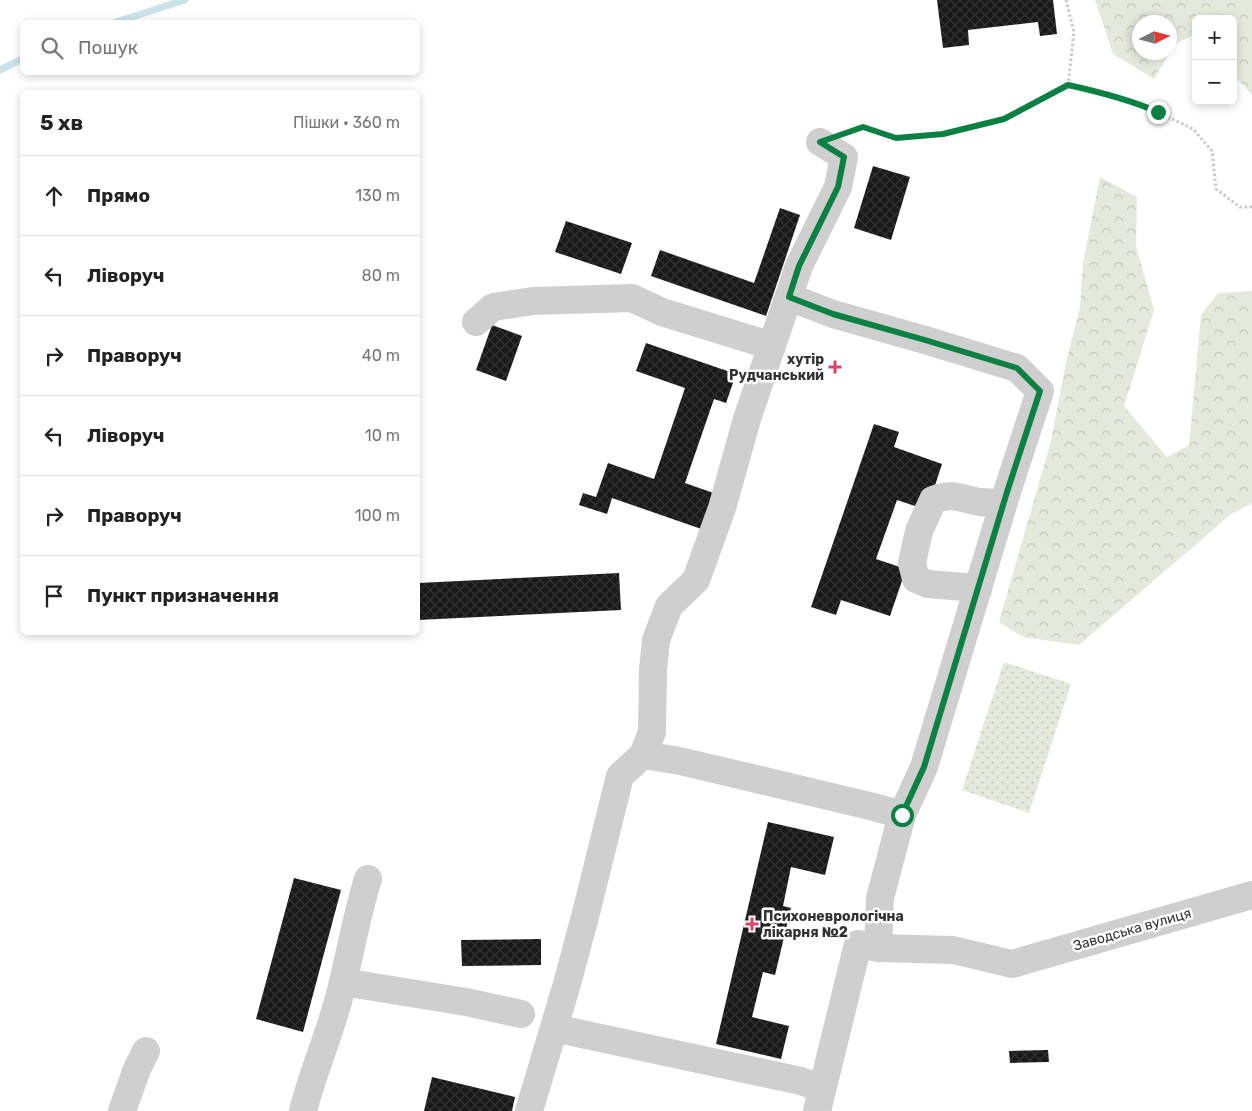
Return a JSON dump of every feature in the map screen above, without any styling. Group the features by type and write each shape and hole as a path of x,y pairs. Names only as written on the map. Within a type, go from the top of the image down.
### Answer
{"street":[{"path":"529,1111 587,909 620,776 643,755 652,732 653,670 656,640 669,606 696,580 722,508 747,419 799,266 838,187 844,157 820,142"},
{"path":"789,297 833,314 1017,368 1040,391 1004,502 924,767 902,815 880,898 878,948 858,944 819,1100"},
{"path":"476,322 493,307 533,301 632,298 662,312 772,346"},
{"path":"978,590 928,584 916,579 912,563 919,531 933,500 950,496 981,502 1004,502"},
{"path":"643,755 699,765 902,815"},
{"path":"303,1111 309,1087 340,996 368,879"},
{"name":"Заводська вулиця","path":"878,948 953,950 1012,964 1252,895"},
{"path":"343,982 466,1002 521,1014"},
{"path":"554,1028 801,1081 819,1100"},
{"path":"122,1111 137,1069 146,1051"}],"path":[{"path":"1066,0 1074,32 1068,85"},
{"path":"820,142 863,127 896,138 952,132 1004,119 1068,85 1103,92 1133,101 1193,129 1212,151 1216,189 1240,207 1252,207"}],"green space":[{"path":"1095,0 1252,0 1252,95 1237,78 1237,15 1192,15 1192,36 1177,43 1177,15 1132,15 1132,60 1165,60 1154,79 1113,54"},
{"path":"1100,177 1137,197 1136,246 1154,310 1124,406 1167,457 1189,445 1201,315 1218,293 1252,291 1252,503 1230,515 1079,645 1023,637 999,622 1051,441 1066,362 1080,307 1083,263"},
{"path":"1004,662 1071,684 1029,813 962,790"}],"building":[{"path":"937,0 1053,0 1057,34 1040,36 1038,22 968,30 969,45 943,48"},
{"path":"873,166 910,177 891,240 854,228"},
{"path":"780,208 800,215 766,316 651,276 660,250 754,283"},
{"path":"566,221 632,243 621,274 555,252"},
{"path":"492,325 522,336 506,381 476,370"},
{"path":"646,343 736,374 726,403 714,399 685,483 722,496 710,532 612,498 607,514 579,505 583,493 596,497 608,463 654,479 685,388 636,371"},
{"path":"874,424 899,432 894,447 942,464 927,510 897,500 876,559 906,569 890,616 841,600 836,615 811,607"},
{"path":"619,573 621,610 420,620 420,583"},
{"path":"768,822 834,837 825,875 791,867 783,906 791,908 775,975 763,972 752,1017 789,1026 781,1059 716,1044"},
{"path":"294,878 341,890 303,1032 256,1019"},
{"path":"541,939 541,965 462,966 461,940"},
{"path":"1048,1050 1049,1062 1010,1063 1009,1051"},
{"path":"432,1077 515,1097 512,1111 424,1111"}],"waterway":[{"path":"122,20 185,0"},
{"path":"0,70 20,60"}],"place":[{"name":"хутір Рудчанський","path":"835,367"},
{"name":"Психоневрологічна лікарня №2","path":"752,924"}],"route":[{"path":"902,815 924,767 1007,492 1040,391 1017,368 833,314 789,297 799,266 838,187 844,157 820,142 863,127 896,138 943,134 1004,119 1068,85 1103,92 1133,101 1158,112"}]}
